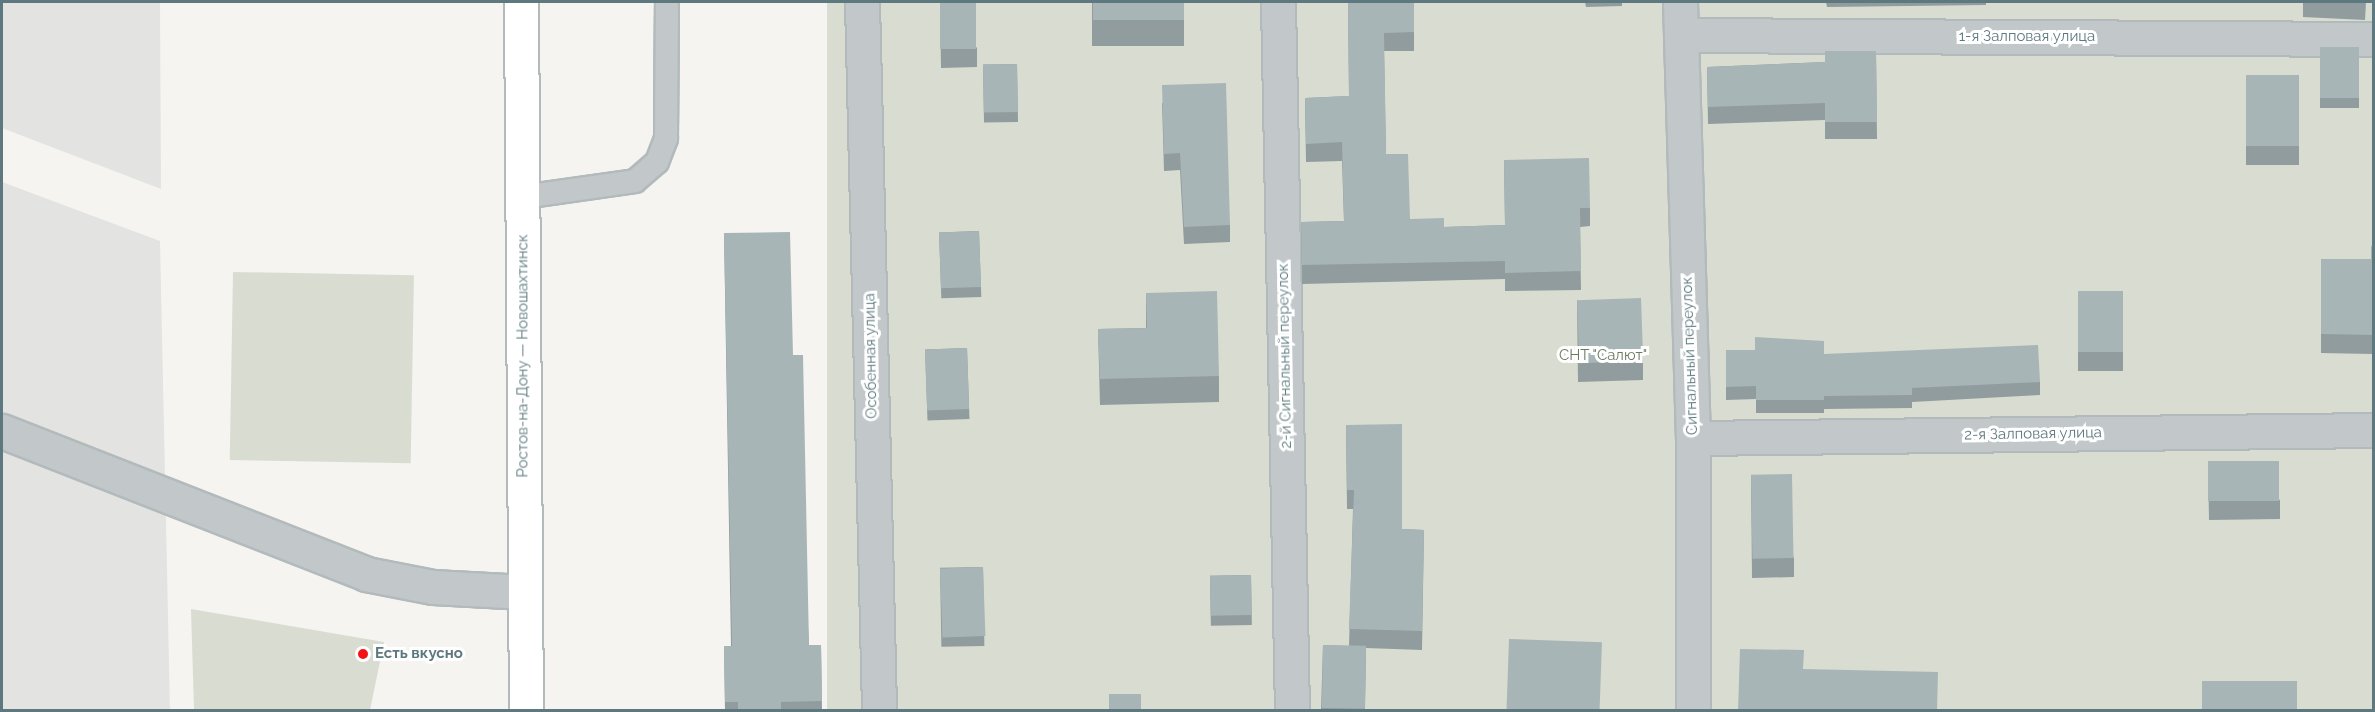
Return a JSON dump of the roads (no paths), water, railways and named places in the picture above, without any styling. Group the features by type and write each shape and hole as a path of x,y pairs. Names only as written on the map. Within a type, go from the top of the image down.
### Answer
{"main road":[{"name":"Ростов-на-Дону — Новошахтинск","path":"521,2 526,711"}],"street":[{"name":"Особенная улица","path":"862,2 879,711"},
{"name":"2-й Сигнальный переулок","path":"1278,2 1292,711"},
{"name":"Сигнальный переулок","path":"1680,2 1693,438 1693,711"},
{"name":"1-я Залповая улица","path":"1681,35 2373,39"},
{"name":"2-я Залповая улица","path":"1693,438 2373,430"},
{"path":"2,431 366,574 433,587 525,592"}],"lane":[{"path":"523,197 635,181 657,162 666,138 667,2"}],"place":[{"name":"Есть вкусно","path":"363,654"}],"park label":[{"name":"СНТ \"Салют\"","path":"1603,356"}]}
